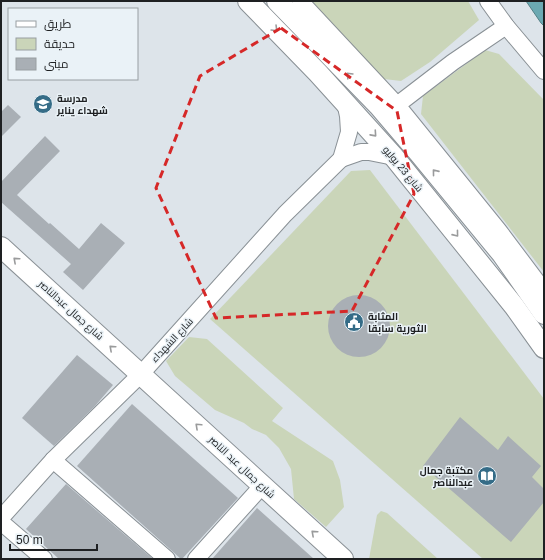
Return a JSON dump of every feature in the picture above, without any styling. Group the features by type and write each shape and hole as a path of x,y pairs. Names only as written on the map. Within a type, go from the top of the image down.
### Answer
{"main road":[{"name":"شارع 23 يوليو","path":"248,1 313,67 394,157 514,306 544,348"},
{"path":"277,1 306,19 502,254 544,314"},
{"name":"شارع جمال عبدالناصر","path":"1,247 141,374"},
{"name":"شارع جمال عبد الناصر","path":"141,374 343,559"}],"street":[{"path":"300,1 306,19 397,105 494,225 544,291"},
{"path":"488,1 506,26 544,71"},
{"path":"397,105 453,62 506,26"},
{"name":"شارع الشهداء","path":"1,518 53,460 141,374 286,214 341,158 349,132 345,102"},
{"name":"شارع الشهداء","path":"341,158 361,152 394,157"},
{"path":"53,460 167,559"},
{"path":"196,559 262,486"},
{"path":"1,522 44,559"}],"highlighted area":[{"path":"281,28 397,111 414,194 352,311 216,318 156,188 200,76"}],"green space":[{"path":"308,1 468,1 479,20 430,62 401,81 384,79"},
{"path":"485,50 499,54 544,100 544,272 421,114 423,96"},
{"path":"370,170 544,399 544,559 483,559 210,319 351,171"},
{"path":"189,337 207,339 283,408 272,421 333,461 340,480 344,507 326,527 294,499 291,469 279,448 266,435 215,410 175,376 166,361"},
{"path":"381,511 387,513 438,559 369,559 377,515"}],"water":[{"path":"526,1 544,1 544,26 541,23"}],"building":[{"path":"8,105 21,117 1,137 1,112"},
{"path":"45,136 60,151 17,195 79,249 101,223 125,243 83,290 63,272 71,264 1,202 1,182"},
{"path":"359,295 376,300 381,304 385,309 390,326 385,343 381,348 376,352 359,357 342,352 337,348 333,343 328,326 333,309 337,304 342,300"},
{"path":"77,355 113,385 95,406 54,446 22,418"},
{"path":"132,404 238,498 182,559 77,466"},
{"path":"460,417 498,450 508,436 541,466 532,477 544,489 544,502 511,542 423,466"},
{"path":"66,484 153,559 59,559 26,529"},
{"path":"257,508 314,559 212,559"}],"place":[{"name":"مدرسة شهداء يناير","path":"43,104"},
{"name":"المثابة الثورية سابقا","path":"354,322"},
{"name":"مكتبة جمال عبدالناصر","path":"487,476"}]}
